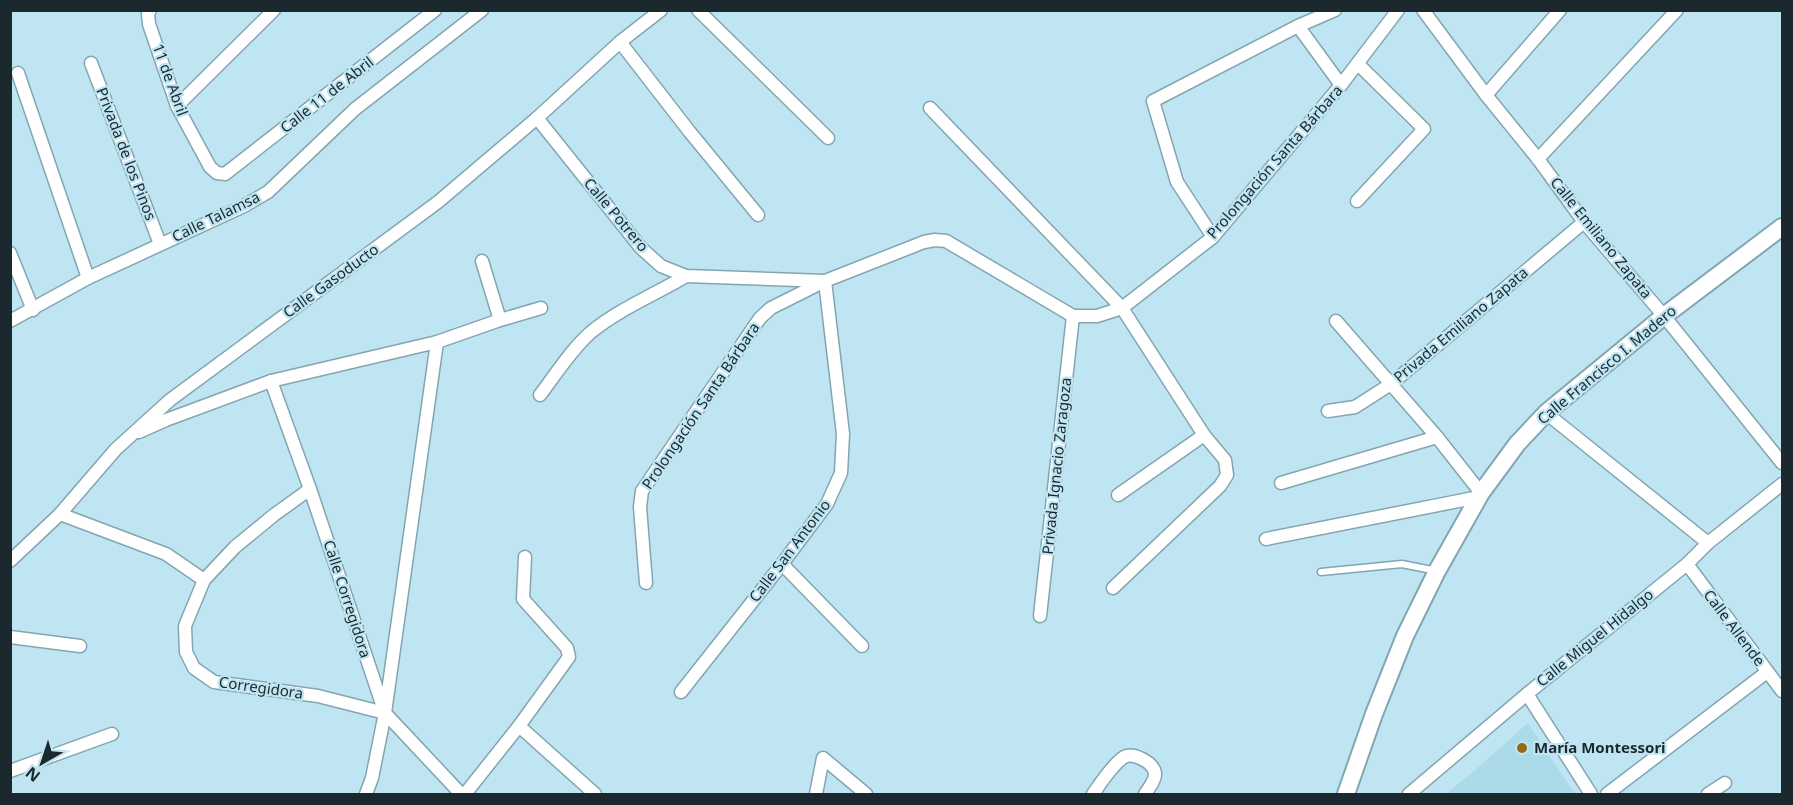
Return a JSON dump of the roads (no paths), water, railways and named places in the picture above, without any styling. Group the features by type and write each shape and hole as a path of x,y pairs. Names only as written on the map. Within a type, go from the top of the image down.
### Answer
{"street":[{"path":"177,106 274,10"},
{"name":"Calle 11 de Abril","path":"217,173 225,174 435,10"},
{"name":"Calle Talamsa","path":"10,321 88,278 244,206 268,192 355,109 482,10"},
{"name":"Calle Gasoducto","path":"10,561 60,514 116,449 170,400 438,202 537,118 620,42 661,10"},
{"path":"698,10 828,138"},
{"path":"1213,237 1177,182 1153,101 1298,26 1335,10"},
{"name":"Prolongación Santa Bárbara","path":"646,583 640,507 642,491 760,318 771,308 825,281 924,242 935,240 946,241 1073,316 1097,316 1122,308 1213,237 1341,85 1398,10"},
{"name":"Calle Emiliano Zapata","path":"1423,10 1584,222 1664,316 1782,463"},
{"path":"1486,95 1560,10"},
{"path":"1538,159 1677,10"},
{"name":"11 de Abril","path":"149,12 149,24 177,106 210,167 217,173"},
{"path":"1298,26 1341,85"},
{"path":"620,42 758,215"},
{"name":"Privada de los Pinos","path":"91,63 160,244"},
{"path":"1357,201 1424,129 1358,64"},
{"path":"18,73 88,278"},
{"path":"930,108 1122,308 1204,435 1226,460 1227,475 1220,486 1113,588"},
{"name":"Calle Potrero","path":"537,118 641,248 661,266 686,276 825,281"},
{"name":"Privada Emiliano Zapata","path":"1328,411 1355,407 1390,384 1584,222"},
{"name":"Calle Francisco I. Madero","path":"1346,795 1374,714 1405,636 1437,571 1480,495 1517,444 1546,413 1664,316 1782,227"},
{"path":"10,253 33,310"},
{"path":"482,261 500,320"},
{"path":"540,395 565,361 589,334 619,312 686,276"},
{"name":"Calle San Antonio","path":"681,692 827,504 841,473 843,434 825,281"},
{"path":"133,434 271,381 437,342 541,308"},
{"name":"Privada Ignacio Zaragoza","path":"1040,616 1073,316"},
{"path":"1266,539 1480,495 1437,437 1336,321"},
{"path":"366,795 372,778 385,713 437,342"},
{"name":"Calle Corregidora","path":"271,381 310,489 385,713 463,795"},
{"path":"1546,413 1708,543"},
{"path":"1118,495 1204,435"},
{"path":"1281,483 1437,437"},
{"name":"Calle Miguel Hidalgo","path":"1409,795 1527,694 1686,564 1708,543 1782,484"},
{"name":"Corregidora","path":"310,489 235,547 204,580 185,626 186,652 194,668 214,682 318,696 385,713"},
{"path":"60,514 166,554 204,580"},
{"path":"463,795 519,726 569,657 567,648 523,599 525,557"},
{"path":"782,564 862,646"},
{"name":"Calle Allende","path":"1686,564 1782,691"},
{"path":"10,637 80,646"},
{"path":"1607,795 1767,672"},
{"path":"1527,694 1591,795"},
{"path":"519,726 595,795"},
{"path":"10,771 112,734"},
{"path":"1093,795 1125,756 1133,755 1150,764 1155,772 1154,779 1145,795"},
{"path":"816,795 823,758 866,795"},
{"path":"1708,795 1725,783"}],"lane":[{"path":"1321,572 1402,564 1437,571"}],"place":[{"name":"María Montessori","path":"1522,748"}]}
